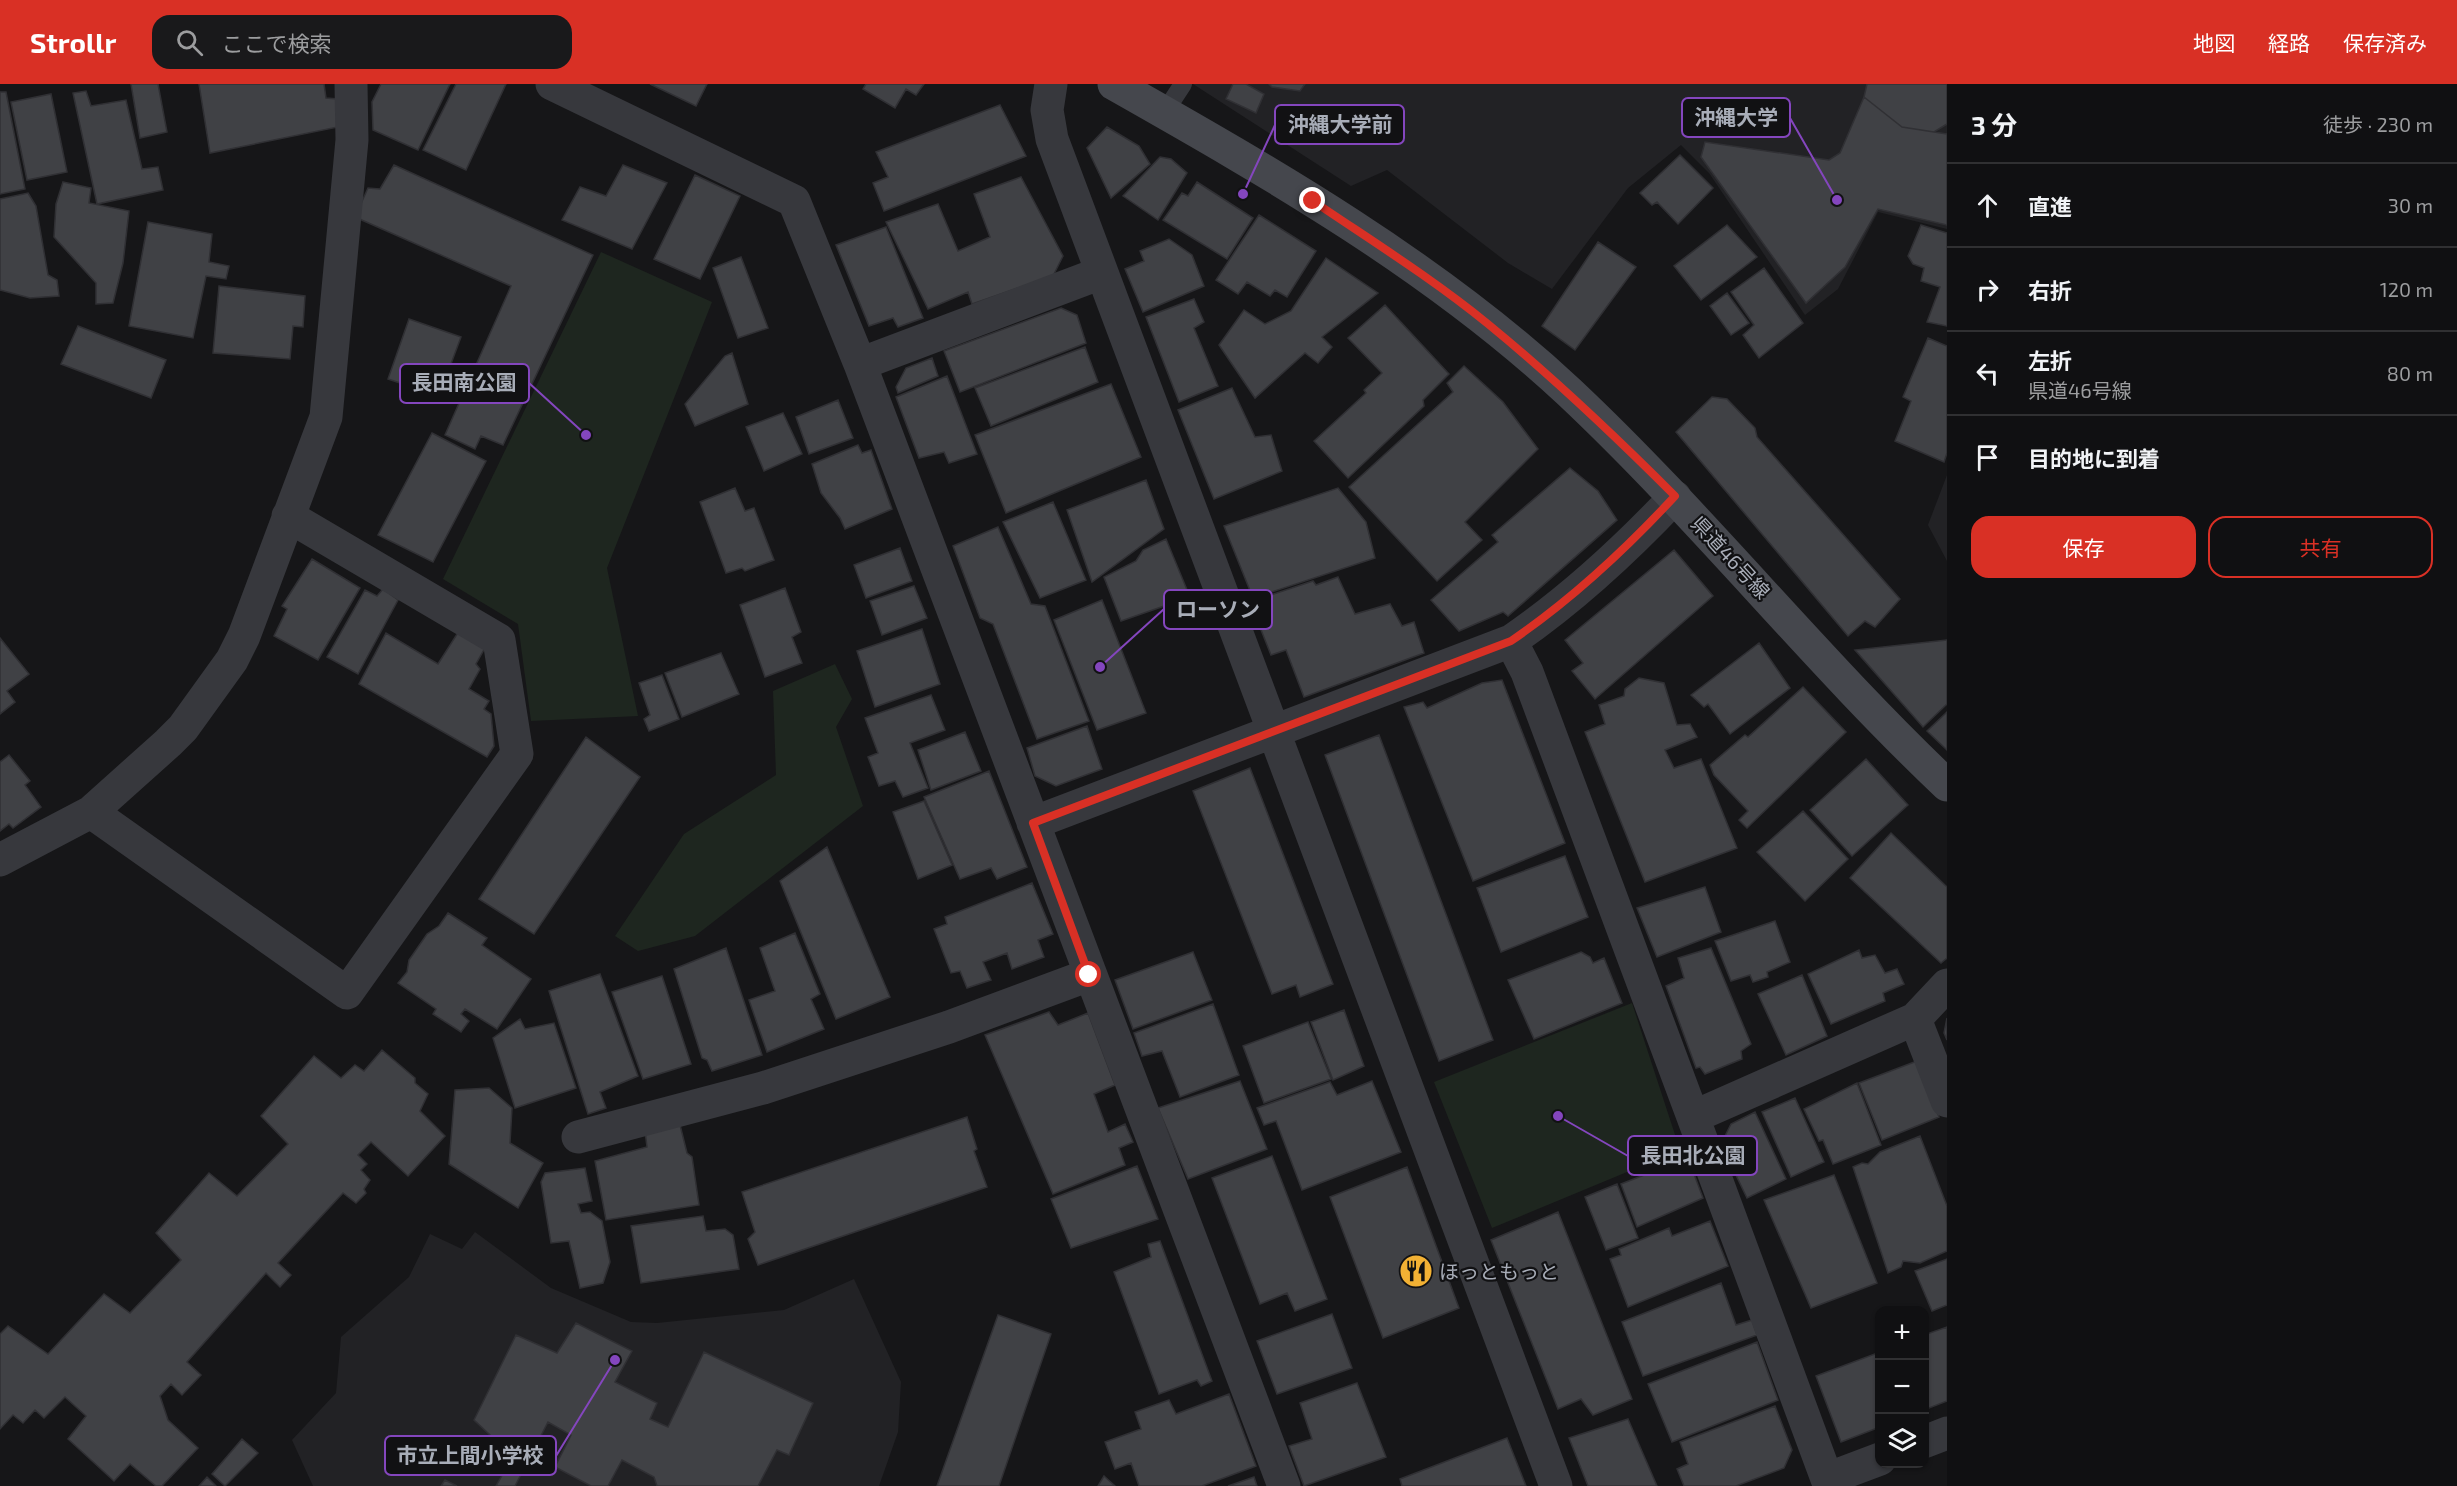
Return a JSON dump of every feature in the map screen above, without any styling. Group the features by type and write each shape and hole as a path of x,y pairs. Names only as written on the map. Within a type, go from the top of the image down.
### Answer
{"main road":[{"name":"県道46号線","path":"1114,84 1313,201 1405,263 1486,322 1567,391 1675,496 1886,724 1947,785"}],"street":[{"path":"0,860 91,812 183,728 232,660 244,636 326,417 352,140 351,84"},
{"path":"552,84 794,201 860,364 1284,1486"},
{"path":"1051,84 1047,110 1052,139 1556,1486"},
{"path":"860,364 1101,273"},
{"path":"1033,823 1511,641 1535,625 1635,538 1675,496"},
{"path":"91,812 347,993 517,754 499,640 288,516"},
{"path":"1511,641 1527,672 1693,1117 1822,1484 1875,1461"},
{"path":"578,1137 763,1088 950,1027 1089,975"},
{"path":"1693,1117 1915,1018 1947,985"},
{"path":"1915,1018 1947,1101"},
{"path":"1929,1440 1947,1433"}],"lane":[{"path":"1164,112 1183,84"}],"shaded area":[{"path":"1193,84 1947,84 1947,229 1878,212 1838,289 1805,315 1709,173 1681,145 1628,188 1552,289 1508,263 1387,170 1351,186"},
{"path":"601,252 712,302 607,568 638,716 531,721 518,624 443,579"},
{"path":"1947,475 1947,561 1928,525"},
{"path":"835,664 852,699 836,727 863,806 695,936 638,951 615,936 684,834 776,775 773,691"},
{"path":"1632,1003 1680,1150 1492,1228 1434,1082"},
{"path":"475,1232 551,1288 631,1322 657,1323 784,1310 854,1279 901,1382 898,1432 879,1486 313,1486 292,1440 336,1393 341,1337 409,1277 430,1234 462,1249"}],"building":[{"path":"131,84 158,84 167,132 140,138"},
{"path":"199,84 324,84 326,98 338,99 338,127 210,153"},
{"path":"381,84 450,84 418,150 373,130 372,102"},
{"path":"456,84 506,84 466,170 423,150"},
{"path":"650,84 707,84 696,106"},
{"path":"866,84 924,84 916,95 906,89 895,108 863,89"},
{"path":"1233,84 1246,84 1264,94 1256,113 1226,99"},
{"path":"1269,84 1305,84 1300,91 1272,87"},
{"path":"1867,84 1947,84 1947,124 1934,132 1902,127 1864,97"},
{"path":"86,91 91,106 126,100 142,169 158,167 163,190 97,204 73,93"},
{"path":"0,92 6,92 25,189 0,194"},
{"path":"51,94 67,172 27,180 11,102"},
{"path":"1864,97 1902,127 1947,134 1947,225 1878,209 1845,267 1806,303 1701,157 1705,142 1829,160 1840,153"},
{"path":"1000,105 1026,156 884,211 873,183 888,177 876,152"},
{"path":"1107,127 1139,146 1150,164 1111,198 1087,148"},
{"path":"1680,155 1713,188 1678,224 1657,202 1652,205 1640,193"},
{"path":"1160,157 1171,159 1187,173 1158,220 1123,196"},
{"path":"394,165 593,255 503,445 481,436 475,449 445,435 511,286 355,217 368,188 380,189"},
{"path":"623,165 667,183 632,249 562,220 580,187 606,196"},
{"path":"695,175 740,196 700,279 654,259"},
{"path":"1021,177 1063,256 1053,276 972,304 968,292 928,309 886,222 938,204 958,251 990,237 974,194"},
{"path":"63,182 91,188 89,203 129,211 123,263 113,303 96,304 96,283 54,237 56,204"},
{"path":"1197,182 1253,218 1227,259 1163,220 1182,193 1188,196"},
{"path":"28,193 36,206 48,275 57,280 59,296 30,298 0,290 0,199"},
{"path":"1259,215 1316,251 1287,297 1275,290 1270,296 1247,282 1238,294 1216,280"},
{"path":"148,222 212,234 209,262 229,266 226,279 206,276 193,338 129,326"},
{"path":"1727,225 1757,257 1701,300 1674,266"},
{"path":"1921,225 1947,233 1947,326 1927,322 1940,287 1921,281 1924,268 1913,264 1908,256"},
{"path":"886,227 923,318 898,327 893,318 869,326 836,245"},
{"path":"1169,239 1192,255 1204,286 1143,312 1125,269 1144,261 1140,251"},
{"path":"1598,242 1636,267 1575,350 1542,326"},
{"path":"741,257 768,328 738,338 713,268"},
{"path":"1326,258 1378,293 1322,337 1332,347 1318,363 1305,353 1255,398 1219,345 1244,310 1265,324 1291,311"},
{"path":"1764,268 1803,323 1759,358 1743,335 1754,325 1731,292"},
{"path":"219,286 305,296 303,327 293,326 290,359 213,353"},
{"path":"1727,293 1749,323 1731,335 1710,306"},
{"path":"1194,299 1204,322 1194,328 1218,386 1179,402 1146,317"},
{"path":"1385,305 1449,374 1423,400 1424,406 1348,478 1314,441 1366,393 1364,390 1382,373 1348,338"},
{"path":"1061,308 1077,315 1086,343 960,392 944,351"},
{"path":"409,319 461,337 439,396 388,379"},
{"path":"78,326 166,360 151,398 61,364"},
{"path":"1928,338 1947,346 1947,453 1944,462 1895,441 1911,401 1903,397"},
{"path":"1085,347 1098,382 991,426 975,388"},
{"path":"732,353 748,404 695,426 685,404 725,356"},
{"path":"932,358 938,376 898,393 896,387 906,368"},
{"path":"1464,366 1503,402 1538,449 1465,522 1482,540 1437,581 1349,487 1453,392 1447,383"},
{"path":"947,376 977,454 949,463 944,452 919,458 896,397"},
{"path":"1111,384 1141,457 1006,513 975,435"},
{"path":"1232,388 1255,437 1271,435 1282,471 1214,499 1178,410"},
{"path":"1712,397 1727,399 1755,428 1757,437 1900,599 1875,627 1865,621 1848,636 1676,432"},
{"path":"838,400 853,438 809,454 796,417"},
{"path":"783,413 802,454 764,471 746,427"},
{"path":"432,433 486,461 433,562 378,535"},
{"path":"858,445 862,453 871,450 892,509 845,529 840,518 821,493 812,464"},
{"path":"1570,468 1598,491 1617,520 1508,616 1503,612 1459,631 1431,600 1498,542 1492,535"},
{"path":"1146,480 1164,529 1092,582 1067,510"},
{"path":"735,488 745,511 754,508 774,560 745,571 742,568 726,573 700,502"},
{"path":"1338,488 1366,522 1375,558 1253,598 1224,526"},
{"path":"1053,502 1086,580 1040,598 1003,522"},
{"path":"998,527 1031,604 1045,606 1089,721 1037,739 993,624 980,618 953,546"},
{"path":"1166,539 1190,597 1121,621 1104,577 1136,561 1143,550"},
{"path":"900,548 912,581 866,598 854,565"},
{"path":"1674,550 1713,596 1595,699 1572,671 1583,663 1565,640"},
{"path":"312,559 360,588 318,660 274,636 287,609 282,606"},
{"path":"1338,577 1355,614 1390,604 1402,626 1414,622 1424,653 1304,697 1286,650 1271,655 1250,602 1313,581 1316,585"},
{"path":"914,586 927,618 882,635 870,601"},
{"path":"785,588 801,632 792,637 802,663 765,677 740,605"},
{"path":"383,589 398,600 358,674 327,657 365,590 377,596"},
{"path":"1102,600 1146,713 1097,730 1054,620"},
{"path":"922,629 940,684 875,707 857,651"},
{"path":"459,631 486,646 476,664 480,669 469,689 489,701 484,709 491,714 494,746 487,757 359,684 386,633 438,664"},
{"path":"0,638 29,674 7,691 15,702 0,714"},
{"path":"1947,640 1947,704 1923,727 1855,650"},
{"path":"1759,643 1790,688 1730,734 1708,704 1704,707 1691,695"},
{"path":"721,653 739,694 682,717 665,673"},
{"path":"662,675 679,719 649,731 644,719 650,715 639,683"},
{"path":"1639,678 1664,683 1677,725 1690,724 1697,737 1665,750 1674,768 1701,759 1737,848 1645,882 1585,732 1605,724 1599,705 1624,696 1625,689"},
{"path":"1502,680 1565,843 1473,881 1404,707 1423,702 1427,708 1482,683"},
{"path":"1803,687 1846,732 1747,828 1739,820 1748,811 1714,775 1710,765 1745,735 1748,737"},
{"path":"931,695 945,730 910,743 928,788 903,797 895,781 879,786 868,757 878,753 865,718"},
{"path":"1947,712 1947,750 1927,731"},
{"path":"1087,726 1102,769 1056,786 1035,776 1027,748"},
{"path":"965,732 981,771 931,790 918,750"},
{"path":"1379,735 1493,1040 1439,1061 1325,755"},
{"path":"586,737 640,777 534,934 479,899"},
{"path":"9,755 30,781 25,785 41,807 13,828 9,824 0,831 0,762"},
{"path":"1866,759 1908,805 1852,856 1810,810"},
{"path":"1250,768 1333,984 1300,997 1296,985 1272,994 1193,791"},
{"path":"989,771 1027,867 997,879 991,868 960,879 924,797"},
{"path":"924,801 952,865 918,879 893,812"},
{"path":"1803,811 1848,859 1805,901 1757,852"},
{"path":"1891,833 1947,887 1947,958 1941,963 1850,878"},
{"path":"827,847 890,997 836,1019 780,881"},
{"path":"1565,856 1588,917 1501,952 1477,888"},
{"path":"1032,883 1053,934 1038,940 1044,957 1012,969 1007,953 983,962 991,980 967,988 960,971 951,973 934,929 947,924 945,917"},
{"path":"1705,887 1721,932 1657,957 1637,908"},
{"path":"448,913 487,938 482,945 531,979 497,1029 465,1009 461,1014 469,1021 461,1032 433,1014 436,1009 398,983 407,972 409,960 427,934 439,926"},
{"path":"1775,921 1790,962 1767,972 1768,977 1753,982 1750,975 1731,981 1715,941"},
{"path":"795,933 820,994 811,999 824,1029 767,1052 749,1000 775,991 760,948"},
{"path":"726,948 762,1055 712,1071 707,1060 702,1058 674,969"},
{"path":"1711,948 1751,1044 1741,1051 1742,1059 1705,1074 1700,1067 1696,1068 1666,986 1684,978 1678,958"},
{"path":"1859,950 1862,958 1875,955 1885,973 1897,969 1904,984 1883,993 1885,1001 1831,1024 1808,974"},
{"path":"1193,952 1212,1000 1133,1029 1115,980"},
{"path":"1581,952 1590,957 1593,963 1604,958 1622,1003 1534,1039 1508,980"},
{"path":"600,974 638,1076 600,1092 606,1108 588,1114 549,991"},
{"path":"1802,975 1827,1036 1786,1055 1758,994"},
{"path":"662,976 691,1064 643,1079 612,992"},
{"path":"1213,1004 1239,1075 1180,1097 1162,1051 1142,1056 1134,1033"},
{"path":"1344,1010 1364,1066 1333,1080 1311,1022"},
{"path":"1049,1012 1058,1025 1088,1013 1115,1085 1094,1094 1108,1132 1125,1124 1133,1142 1119,1148 1125,1165 1053,1194 985,1035"},
{"path":"1947,1018 1947,1040 1944,1033"},
{"path":"520,1019 525,1029 554,1023 576,1088 515,1108 493,1038"},
{"path":"1308,1022 1331,1079 1264,1103 1243,1046"},
{"path":"382,1050 415,1078 415,1083 428,1094 420,1111 445,1136 408,1176 371,1142 358,1155 367,1164 361,1170 370,1180 364,1189 366,1193 356,1203 343,1193 278,1263 291,1275 280,1287 266,1273 187,1362 201,1375 182,1395 171,1384 160,1396 168,1420 198,1448 162,1486 156,1486 130,1464 114,1481 68,1439 86,1416 65,1397 44,1418 35,1410 23,1423 13,1415 0,1429 0,1334 8,1326 48,1354 104,1294 130,1313 181,1260 156,1233 209,1173 237,1196 288,1144 261,1116 314,1056 341,1078 355,1065 364,1071"},
{"path":"1917,1061 1939,1117 1882,1140 1859,1083"},
{"path":"1240,1081 1267,1149 1188,1179 1158,1108"},
{"path":"1372,1081 1401,1152 1302,1190 1276,1121 1264,1125 1257,1108 1330,1082 1337,1095"},
{"path":"1857,1083 1881,1145 1833,1164 1823,1140 1819,1141 1804,1109"},
{"path":"489,1088 512,1108 510,1143 543,1163 518,1208 449,1164 455,1090"},
{"path":"1795,1098 1824,1162 1791,1177 1762,1112"},
{"path":"1755,1112 1786,1179 1747,1198 1721,1144 1731,1124"},
{"path":"967,1117 977,1149 974,1151 987,1187 758,1265 748,1239 755,1232 742,1192"},
{"path":"679,1121 687,1153 692,1157 699,1205 606,1220 595,1161 647,1147 645,1131"},
{"path":"1920,1136 1947,1206 1947,1251 1920,1263 1903,1261 1901,1267 1888,1273 1853,1167 1862,1163 1868,1164 1880,1152"},
{"path":"1272,1156 1327,1299 1295,1311 1287,1293 1260,1304 1212,1178"},
{"path":"1688,1158 1703,1198 1637,1227 1621,1184"},
{"path":"1137,1166 1158,1219 1071,1248 1051,1199"},
{"path":"1407,1167 1459,1308 1383,1338 1330,1197"},
{"path":"585,1168 592,1201 578,1204 581,1213 590,1212 602,1221 610,1262 603,1283 580,1288 569,1241 551,1243 541,1182 545,1173"},
{"path":"1834,1175 1877,1283 1811,1308 1764,1200"},
{"path":"1617,1184 1638,1238 1606,1250 1585,1197"},
{"path":"1558,1212 1632,1399 1593,1415 1581,1399 1558,1409 1491,1240"},
{"path":"703,1216 706,1231 725,1229 733,1235 739,1269 641,1283 631,1226"},
{"path":"1710,1221 1728,1266 1628,1307 1610,1259 1621,1255 1619,1249 1669,1228 1672,1236"},
{"path":"1160,1241 1212,1381 1201,1386 1197,1380 1159,1394 1114,1272 1151,1257 1148,1244"},
{"path":"1947,1259 1947,1305 1932,1311 1915,1271"},
{"path":"1721,1283 1736,1325 1752,1320 1757,1335 1643,1376 1622,1322"},
{"path":"1332,1314 1352,1368 1277,1394 1257,1341"},
{"path":"998,1315 1051,1334 999,1486 937,1486"},
{"path":"576,1323 632,1351 615,1382 657,1403 650,1419 668,1427 704,1352 813,1403 789,1455 777,1450 758,1486 657,1486 654,1477 622,1460 608,1486 591,1486 555,1467 571,1435 548,1422 515,1486 496,1486 509,1463 484,1449 490,1435 474,1420 516,1335 557,1353"},
{"path":"1947,1327 1947,1401 1929,1408 1929,1360 1929,1333"},
{"path":"1757,1342 1778,1400 1672,1442 1648,1384"},
{"path":"1875,1354 1875,1429 1841,1442 1816,1376"},
{"path":"1357,1383 1386,1457 1304,1486 1289,1446 1312,1439 1300,1403"},
{"path":"1229,1394 1256,1466 1202,1486 1139,1486 1131,1463 1115,1469 1105,1442 1141,1429 1135,1412 1169,1400 1176,1414"},
{"path":"1775,1406 1792,1450 1784,1468 1736,1486 1684,1486 1677,1469 1688,1464 1680,1442"},
{"path":"1628,1419 1657,1486 1588,1486 1569,1438"},
{"path":"1507,1438 1526,1486 1402,1486 1400,1479"},
{"path":"242,1439 258,1453 225,1486 212,1474"},
{"path":"1104,1476 1115,1486 1098,1486"},
{"path":"207,1477 216,1486 199,1486"},
{"path":"1254,1477 1257,1486 1228,1486"},
{"path":"445,1480 457,1486 441,1486"}],"place":[{"name":"沖縄大学前","path":"1243,194"},
{"name":"沖縄大学","path":"1837,200"},
{"name":"長田南公園","path":"586,435"},
{"name":"ローソン","path":"1100,667"},
{"name":"長田北公園","path":"1558,1116"},
{"name":"ほっともっと","path":"1416,1271"},
{"name":"市立上間小学校","path":"615,1360"}],"route":[{"path":"1089,975 1033,823 1511,641 1535,625 1635,538 1675,496 1567,391 1486,322 1405,263 1313,201"}]}
